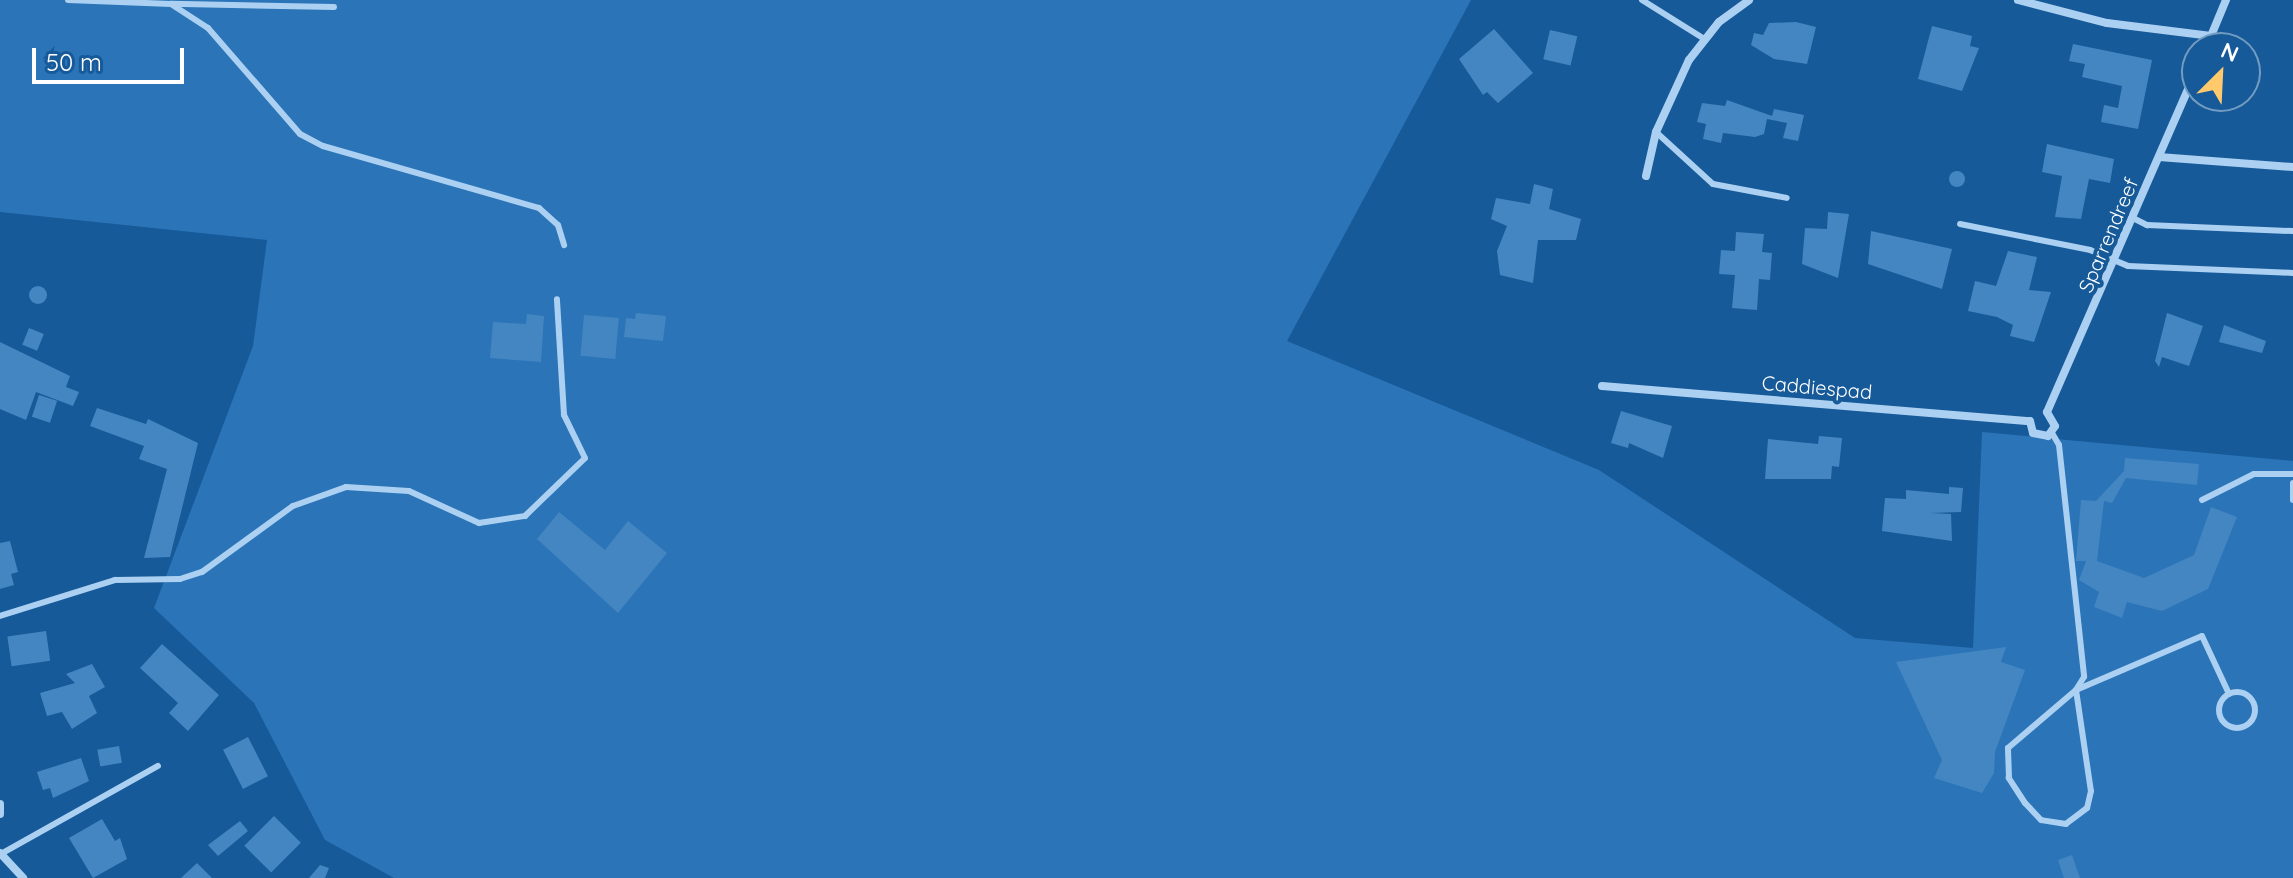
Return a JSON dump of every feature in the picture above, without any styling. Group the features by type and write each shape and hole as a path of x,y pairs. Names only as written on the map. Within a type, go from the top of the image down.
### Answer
{"street":[{"path":"1646,176 1656,132 1706,40 1749,0"},
{"path":"2018,0 2107,23 2181,32"},
{"path":"2213,32 2226,0"},
{"name":"Sparrendreef","path":"2047,412 2181,106"},
{"path":"2159,157 2293,167"},
{"name":"Caddiespad","path":"1602,386 2030,421"},
{"path":"2047,412 2055,422 2052,433 2036,435 2030,421 2047,412"},
{"path":"0,804 0,814"},
{"path":"0,854 23,878"}],"lane":[{"path":"68,0 334,7"},
{"path":"1642,0 1706,40"},
{"path":"171,4 208,28 300,134 323,146 539,208 558,225 564,245"},
{"path":"1656,132 1713,184 1787,198"},
{"path":"2133,218 2147,225 2293,231"},
{"path":"1960,224 1983,224 2116,260 2128,266 2293,273"},
{"path":"0,616 115,580 180,579 202,572 293,506 346,487 409,491 479,523 525,516 585,458 564,415 557,299"},
{"path":"2052,433 2059,445 2084,677 2076,690 2004,759 2025,803 2050,822 2078,820 2091,791 2076,690"},
{"path":"2202,500 2254,474 2293,474"},
{"path":"2293,483 2293,500"},
{"path":"2076,690 2202,636 2229,694"},
{"path":"2243,693 2253,702 2254,716 2246,726 2232,727 2221,719 2220,705 2229,694 2243,693"},
{"path":"0,854 158,766"}],"shaded area":[{"path":"0,0 1471,0 1287,341 1599,470 1855,638 1973,648 1982,432 2293,461 2293,878 394,878 325,840 254,703 154,608 253,346 267,240 0,212"}],"building":[{"path":"1796,22 1816,27 1807,64 1774,59 1751,45 1754,33 1763,35 1769,23"},
{"path":"1932,26 1972,36 1970,46 1979,48 1962,91 1918,79"},
{"path":"1494,29 1533,73 1498,103 1487,92 1483,95 1459,59"},
{"path":"1550,30 1577,36 1571,66 1543,59"},
{"path":"2073,44 2152,60 2138,129 2101,122 2104,105 2118,108 2122,86 2082,77 2085,64 2069,61"},
{"path":"1727,100 1772,116 1774,109 1804,115 1798,141 1783,138 1787,123 1767,119 1764,134 1755,137 1723,133 1721,143 1703,139 1706,124 1697,122 1702,103 1725,106"},
{"path":"2047,144 2114,159 2110,183 2089,179 2081,219 2055,217 2062,176 2042,172"},
{"path":"1957,171 1965,179 1957,187 1949,179"},
{"path":"1534,184 1553,189 1549,209 1581,219 1576,240 1538,240 1533,283 1500,275 1497,251 1507,226 1491,219 1496,198 1530,204"},
{"path":"1828,212 1849,214 1838,278 1802,264 1805,228 1827,229"},
{"path":"1871,231 1952,249 1942,289 1868,264"},
{"path":"1736,232 1764,234 1762,252 1772,253 1770,280 1759,279 1757,310 1732,308 1735,275 1719,274 1721,250 1735,251"},
{"path":"2008,251 2037,257 2029,290 2051,292 2034,342 2010,336 2013,325 1997,317 1968,311 1975,281 1996,286"},
{"path":"34,286 42,286 47,295 45,302 34,304 29,299 29,291"},
{"path":"636,313 666,316 663,341 624,337 626,318 635,319"},
{"path":"2167,313 2203,326 2189,366 2162,357 2159,367 2155,361"},
{"path":"527,314 544,316 541,362 490,358 493,322 526,324"},
{"path":"584,315 619,318 615,359 580,356"},
{"path":"2224,325 2266,341 2262,353 2219,342"},
{"path":"29,328 44,334 37,351 22,345"},
{"path":"0,342 70,376 66,387 79,392 73,406 36,392 26,420 0,409"},
{"path":"39,395 57,401 50,423 32,417"},
{"path":"97,408 146,424 148,419 198,443 170,557 144,558 167,469 139,459 144,446 90,426"},
{"path":"1621,411 1672,426 1663,458 1629,443 1628,448 1611,443"},
{"path":"1819,436 1842,438 1839,467 1832,466 1831,479 1765,479 1768,439 1818,444"},
{"path":"2125,458 2199,464 2197,485 2126,478 2112,503 2104,501 2097,561 2144,578 2194,555 2211,507 2237,517 2208,589 2162,611 2127,602 2122,618 2094,607 2099,592 2079,580 2086,561 2076,561 2081,500 2096,501 2124,471"},
{"path":"1949,487 1963,488 1961,512 1930,513 1951,514 1952,541 1882,531 1885,498 1906,499 1906,490 1949,494"},
{"path":"559,512 605,550 628,521 667,553 618,613 537,539"},
{"path":"10,541 18,572 11,574 14,585 0,589 0,543"},
{"path":"46,631 50,661 12,666 7,636"},
{"path":"162,644 219,695 188,731 169,713 178,703 140,668"},
{"path":"2006,647 2001,662 2025,670 1995,752 1994,773 1982,793 1934,778 1942,760 1896,662"},
{"path":"92,664 105,687 89,696 97,713 72,729 62,712 47,716 40,693 75,683 66,674"},
{"path":"248,737 268,776 243,789 223,750"},
{"path":"119,746 122,763 100,767 97,750"},
{"path":"81,758 89,781 53,798 50,788 43,790 37,772"},
{"path":"274,816 301,843 271,873 244,846"},
{"path":"102,819 115,841 120,838 127,859 93,878 69,838"},
{"path":"240,821 248,831 218,856 208,845"},
{"path":"2072,855 2080,878 2064,878 2058,860"},
{"path":"197,863 212,878 181,878"},
{"path":"320,865 329,868 325,878 309,878"}]}
